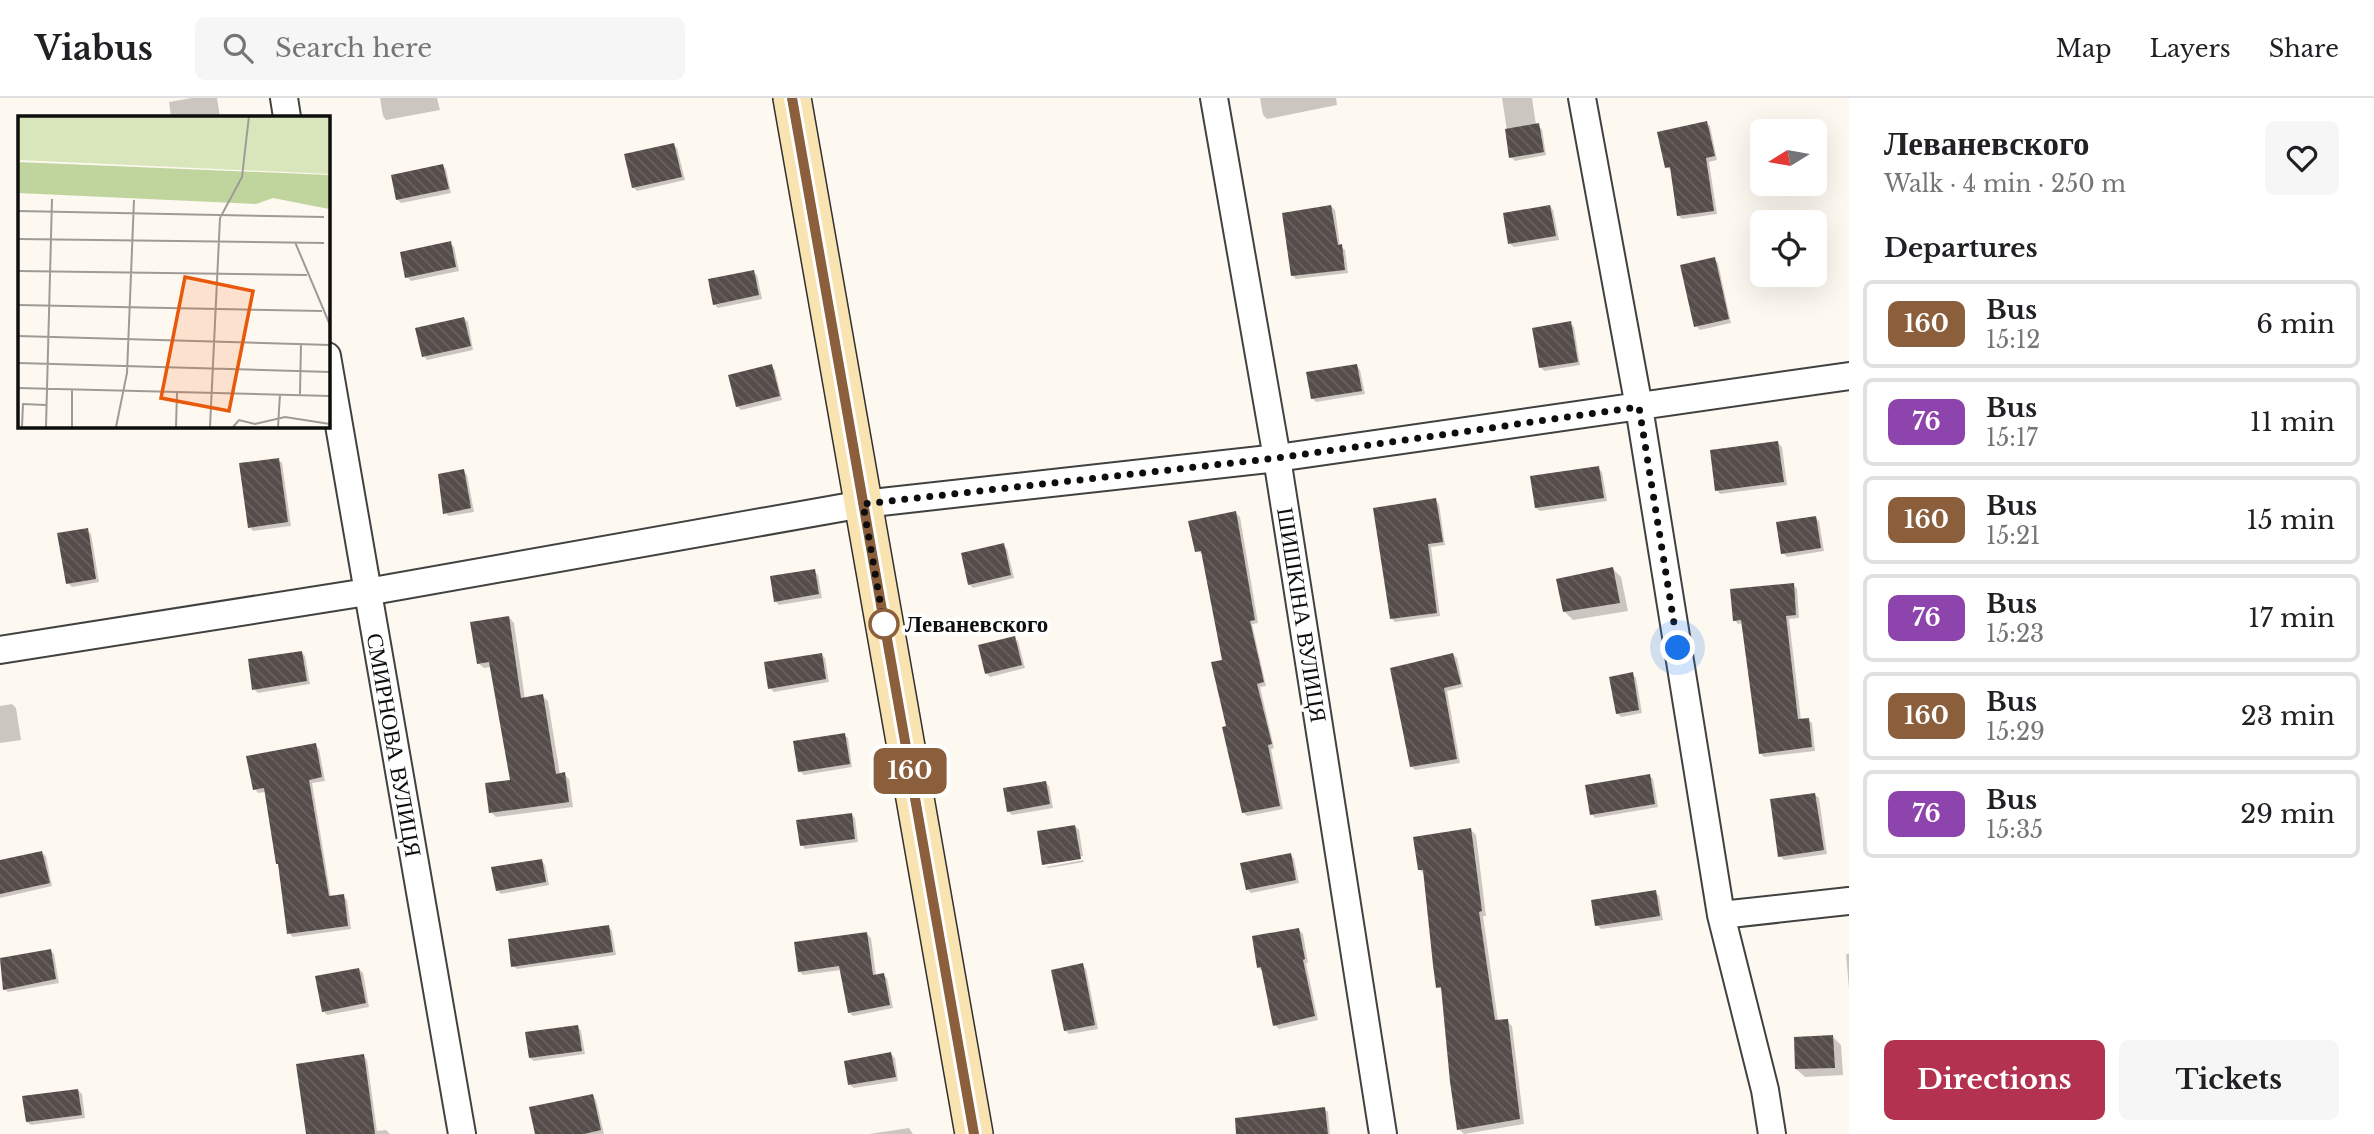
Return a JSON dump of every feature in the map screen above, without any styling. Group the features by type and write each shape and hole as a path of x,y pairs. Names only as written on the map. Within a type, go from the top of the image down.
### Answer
{"street":[{"path":"284,98 287,116"},
{"path":"792,98 974,1134"},
{"name":"ШИШКІНА ВУЛИЦЯ","path":"1214,98 1277,458 1382,1134"},
{"path":"1582,98 1639,407 1721,915 1765,1090 1772,1134"},
{"name":"СМИРНОВА ВУЛИЦЯ","path":"329,368 462,1134"},
{"path":"0,650 367,592 863,504 1277,458 1849,376"},
{"path":"1721,915 1849,901"}],"building":[{"path":"1707,121 1715,156 1706,158 1714,211 1677,216 1670,167 1665,168 1657,132"},
{"path":"1539,123 1544,152 1509,158 1505,129"},
{"path":"674,143 682,177 632,188 624,154"},
{"path":"443,164 449,189 396,200 391,175"},
{"path":"1331,205 1338,245 1342,244 1345,270 1291,276 1282,213"},
{"path":"1550,205 1556,236 1508,244 1503,213"},
{"path":"451,241 456,267 405,278 400,252"},
{"path":"1715,257 1729,319 1694,327 1680,265"},
{"path":"754,270 759,295 713,305 708,279"},
{"path":"464,317 471,346 422,357 415,328"},
{"path":"1571,321 1578,362 1539,368 1532,328"},
{"path":"772,364 780,396 736,407 728,375"},
{"path":"1357,364 1362,391 1311,399 1306,372"},
{"path":"1778,441 1784,482 1715,491 1710,450"},
{"path":"279,458 288,522 248,528 239,463"},
{"path":"1599,466 1604,498 1535,508 1530,476"},
{"path":"464,469 471,508 443,514 438,474"},
{"path":"1436,498 1443,542 1428,544 1437,613 1390,619 1373,508"},
{"path":"1236,511 1255,620 1250,621 1264,682 1257,684 1272,744 1268,745 1280,806 1242,813 1222,727 1226,726 1211,662 1222,660 1201,551 1195,552 1188,521"},
{"path":"1816,516 1821,548 1781,554 1776,522"},
{"path":"88,528 96,579 66,584 57,533"},
{"path":"1004,543 1011,575 968,585 961,553"},
{"path":"1613,567 1620,603 1563,612 1556,579"},
{"path":"815,569 819,594 774,602 770,576"},
{"path":"1794,583 1796,615 1786,616 1798,719 1809,718 1812,747 1759,754 1741,620 1733,621 1730,589"},
{"path":"509,616 521,698 543,694 556,774 565,772 569,802 489,813 485,783 510,780 489,662 477,664 470,622"},
{"path":"1015,636 1022,665 985,674 978,645"},
{"path":"302,651 307,681 252,690 248,659"},
{"path":"822,653 826,679 768,689 764,662"},
{"path":"1453,653 1461,684 1444,688 1457,759 1410,767 1390,668"},
{"path":"1633,672 1639,710 1616,714 1609,677"},
{"path":"845,733 850,764 798,772 793,741"},
{"path":"316,743 322,777 309,780 329,896 344,894 348,926 287,934 264,788 253,790 246,756"},
{"path":"1650,774 1655,804 1590,815 1585,785"},
{"path":"1046,781 1050,804 1007,812 1003,788"},
{"path":"1815,793 1824,850 1778,857 1770,799"},
{"path":"852,813 855,839 800,846 796,820"},
{"path":"1075,825 1081,859 1042,865 1037,831"},
{"path":"1471,828 1482,911 1479,912 1495,1020 1508,1019 1520,1119 1457,1130 1441,987 1436,988 1423,870 1418,870 1413,837"},
{"path":"42,851 50,883 0,894 0,860"},
{"path":"1291,853 1296,880 1246,890 1240,863"},
{"path":"542,859 546,882 496,891 491,867"},
{"path":"1656,890 1660,916 1595,926 1591,900"},
{"path":"609,925 613,952 511,967 508,939"},
{"path":"1299,928 1315,1016 1273,1026 1261,967 1257,968 1252,936"},
{"path":"867,932 873,975 884,973 890,1005 848,1013 839,966 798,972 794,942"},
{"path":"51,949 56,979 3,990 0,958"},
{"path":"1083,963 1095,1025 1064,1031 1051,970"},
{"path":"359,968 366,1003 322,1012 315,976"},
{"path":"578,1025 582,1051 529,1058 525,1032"},
{"path":"1833,1035 1835,1068 1795,1069 1794,1037"},
{"path":"891,1052 896,1077 848,1085 844,1061"},
{"path":"364,1054 375,1134 306,1134 296,1064"},
{"path":"78,1089 82,1115 26,1122 22,1096"},
{"path":"593,1094 601,1130 584,1134 535,1134 529,1107"},
{"path":"1325,1107 1328,1134 1236,1134 1235,1118"}],"bus line":[{"name":"160","path":"792,98 974,1134"}],"place":[{"name":"Леваневского","path":"884,624"}],"route":[{"path":"884,624 863,504 1277,458 1639,407 1678,648"}]}
